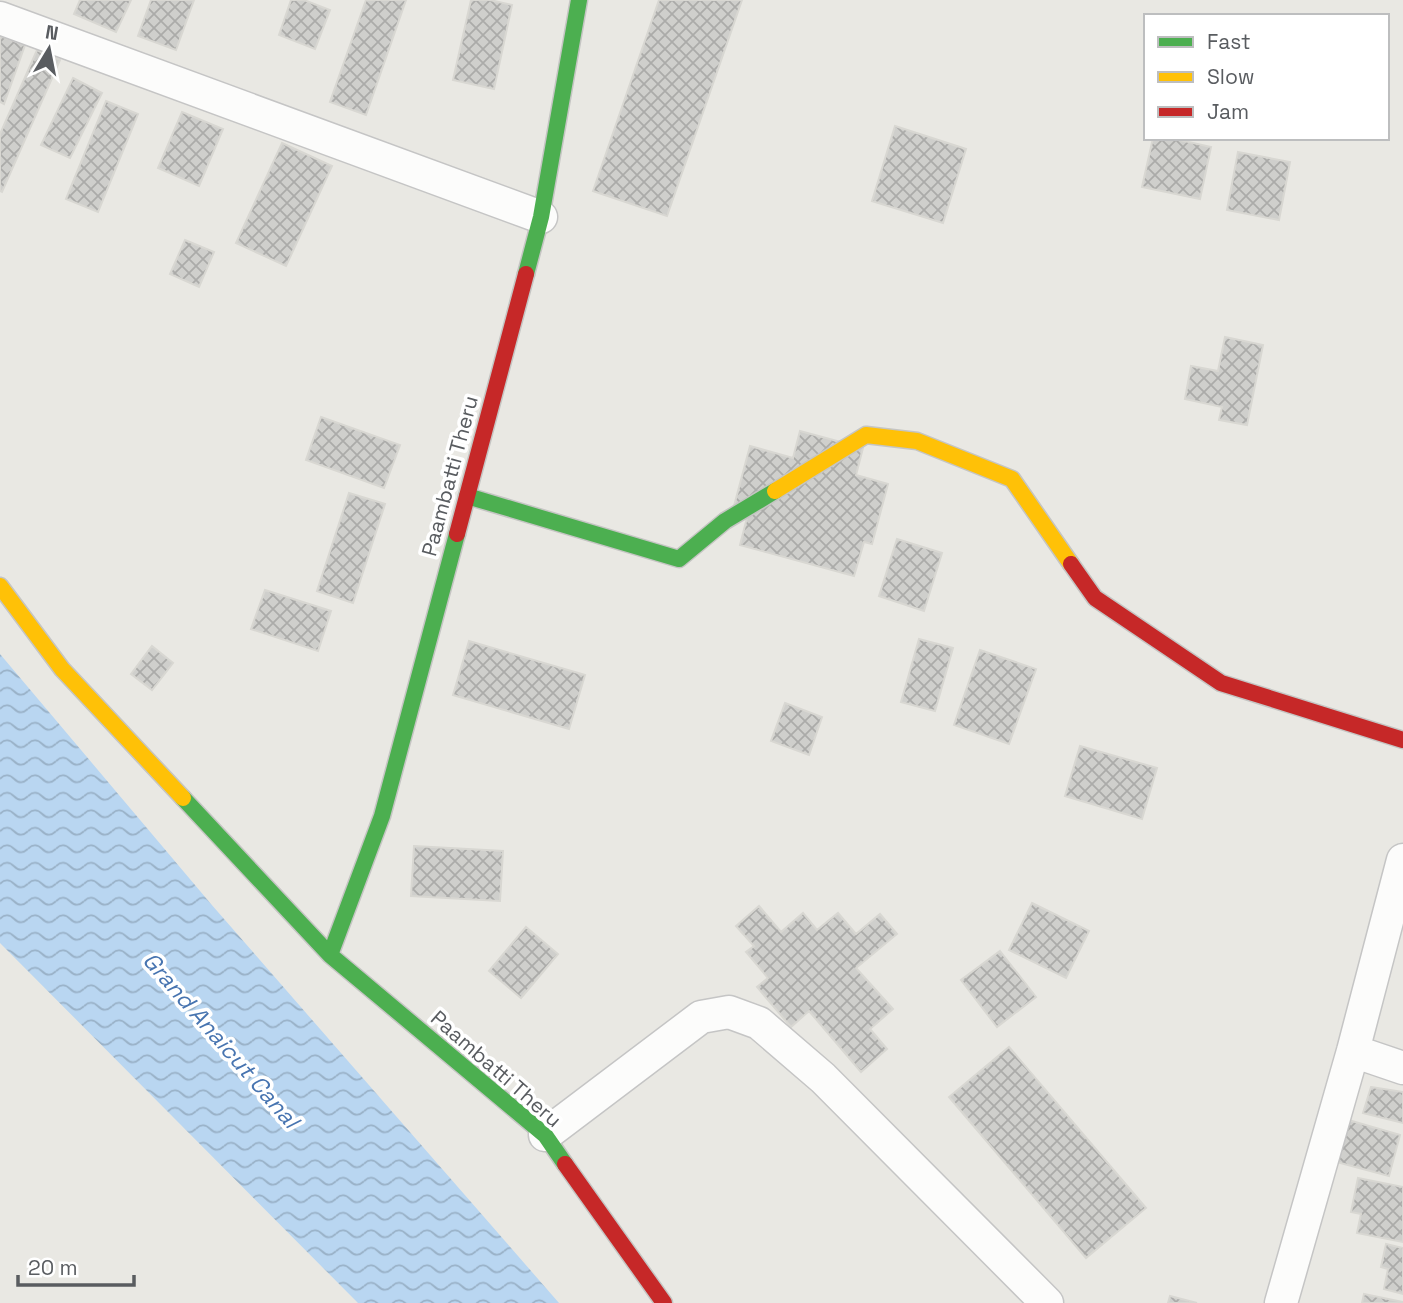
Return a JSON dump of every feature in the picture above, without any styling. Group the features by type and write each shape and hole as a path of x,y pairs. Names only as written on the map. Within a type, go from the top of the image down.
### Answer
{"street":[{"name":"Paambatti Theru","path":"330,955 382,816 541,217 579,0"},
{"path":"0,18 541,217"},
{"path":"467,496 679,559 725,521 866,436 917,441 1012,479 1095,598 1221,683 1403,740"},
{"name":"Paambatti Theru","path":"0,586 62,669 330,955 545,1135 664,1303"},
{"path":"1281,1303 1353,1051 1403,860"},
{"path":"545,1135 701,1017 729,1012 759,1023 823,1078 1047,1303"},
{"path":"1353,1051 1403,1068"}],"water":[{"name":"Grand Anaicut Canal","path":"0,654 211,904 559,1303 358,1303 0,943"}],"building":[{"path":"80,0 131,0 116,32 74,14"},
{"path":"151,0 194,0 176,50 138,36"},
{"path":"291,0 304,0 330,10 315,49 279,35"},
{"path":"366,0 406,0 366,115 330,102"},
{"path":"471,0 490,0 512,5 494,89 453,80"},
{"path":"659,0 742,0 667,216 593,191"},
{"path":"0,36 25,45 4,104 0,102"},
{"path":"37,50 60,60 2,192 0,134"},
{"path":"73,78 102,93 70,158 41,145"},
{"path":"106,101 138,114 98,212 66,199"},
{"path":"182,112 223,129 199,186 158,168"},
{"path":"895,126 966,149 943,223 872,201"},
{"path":"1153,140 1180,140 1211,147 1200,199 1142,187"},
{"path":"282,143 332,166 286,266 236,243"},
{"path":"1238,152 1290,162 1279,220 1227,210"},
{"path":"185,240 214,252 199,287 170,274"},
{"path":"1225,337 1263,345 1247,425 1219,420 1222,407 1185,399 1191,366 1218,371"},
{"path":"321,417 400,445 384,488 306,460"},
{"path":"800,431 863,448 856,475 888,484 872,544 864,542 854,576 740,545 749,510 734,506 750,446 793,458"},
{"path":"349,493 385,504 353,603 317,591"},
{"path":"897,539 942,553 924,611 879,596"},
{"path":"265,590 331,611 318,651 251,629"},
{"path":"919,639 953,648 935,711 901,702"},
{"path":"469,641 585,675 569,729 453,695"},
{"path":"152,646 173,663 152,690 131,674"},
{"path":"980,650 1036,669 1009,744 954,725"},
{"path":"785,703 822,717 809,755 771,741"},
{"path":"1080,746 1157,768 1142,819 1065,796"},
{"path":"414,846 503,851 500,901 411,896"},
{"path":"1032,903 1089,931 1066,978 1009,950"},
{"path":"759,906 781,932 803,913 817,930 838,913 856,934 880,914 897,934 856,968 893,1009 870,1029 887,1049 861,1072 809,1011 791,1027 757,987 768,978 746,952 754,946 736,926"},
{"path":"526,927 558,954 521,998 489,971"},
{"path":"1000,951 1036,997 997,1027 961,980"},
{"path":"1009,1047 1146,1208 1086,1258 949,1097"},
{"path":"1371,1087 1403,1092 1403,1123 1363,1113"},
{"path":"1345,1119 1400,1135 1389,1176 1333,1161"},
{"path":"1358,1178 1403,1187 1403,1242 1357,1233 1361,1214 1351,1212"},
{"path":"1386,1244 1403,1248 1403,1294 1384,1289 1388,1269 1381,1267"},
{"path":"1364,1294 1403,1302 1403,1303 1362,1303"},
{"path":"1170,1296 1197,1303 1168,1303"}],"traffic: fast":[{"path":"526,274 541,217 579,0"},
{"path":"467,496 679,559 725,521 775,491"},
{"path":"330,955 382,816 457,534"},
{"path":"183,798 330,955 545,1135 565,1164"}],"traffic: slow":[{"path":"775,491 866,435 917,441 1012,479 1071,564"},
{"path":"0,586 62,669 183,798"}],"traffic: jam":[{"path":"457,534 526,274"},
{"path":"1071,564 1095,598 1221,683 1403,740"},
{"path":"565,1164 664,1303"}]}
